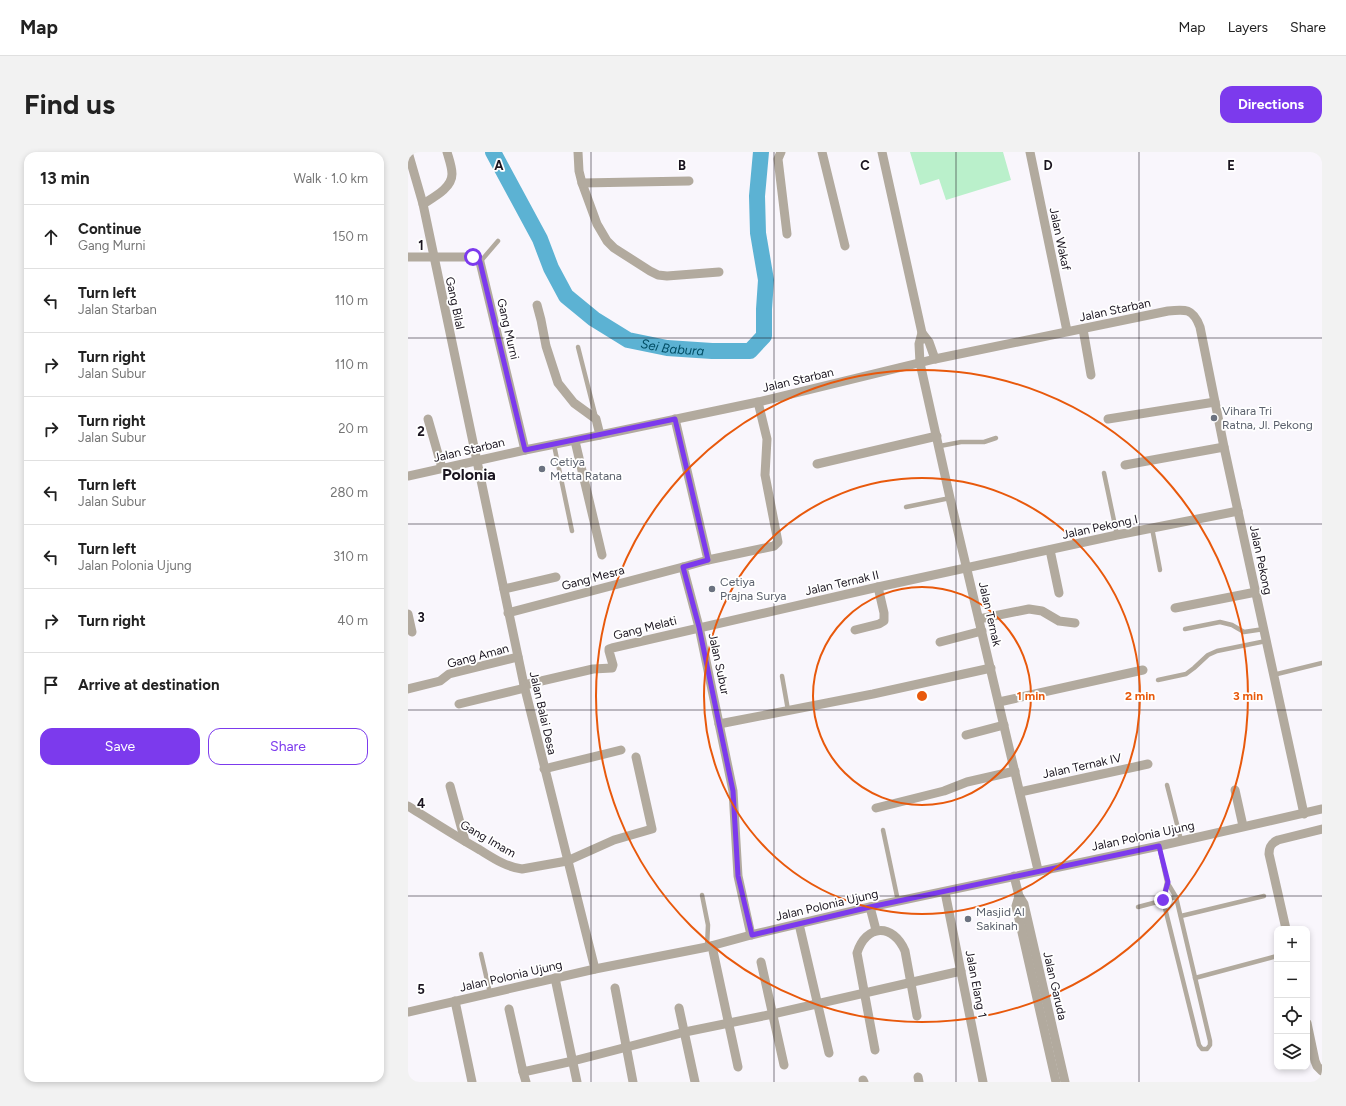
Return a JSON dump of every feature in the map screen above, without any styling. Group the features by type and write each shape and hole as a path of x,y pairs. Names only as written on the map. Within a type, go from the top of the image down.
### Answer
{"street":[{"name":"Gang Bilal","path":"408,152 423,204 477,460"},
{"path":"423,204 439,195 451,181 452,173 448,152"},
{"path":"578,152 582,183 598,224 607,241 614,248 650,271 658,274 667,276 719,272"},
{"path":"781,152 778,159 787,234"},
{"path":"822,152 845,246"},
{"path":"882,152 922,333 929,342 935,359"},
{"name":"Jalan Wakaf","path":"1030,152 1066,331"},
{"path":"582,183 689,182"},
{"path":"408,257 473,257 478,258 480,262"},
{"name":"Gang Murni","path":"480,262 525,450"},
{"path":"537,305 546,346 558,383 574,404 596,419 600,436"},
{"name":"Jalan Starban","path":"408,476 477,460 600,436 758,402 935,359 1066,331 1083,329 1168,311 1184,310 1192,314"},
{"name":"Jalan Pekong","path":"1192,314 1197,319 1200,327 1224,447 1304,814"},
{"path":"1083,329 1092,374"},
{"name":"Jalan Ternak","path":"922,333 919,344 920,363 940,446 950,498 1038,870"},
{"path":"683,567 778,544 765,475 767,439 758,402"},
{"path":"1108,419 1215,402"},
{"path":"428,419 442,468"},
{"path":"675,419 708,560"},
{"path":"817,464 937,436"},
{"path":"575,441 602,555"},
{"path":"1125,465 1224,447"},
{"name":"Jalan Balai Desa","path":"477,460 524,686 595,969"},
{"name":"Jalan Pekong I","path":"967,568 1117,535 1238,511"},
{"path":"1050,550 1059,593"},
{"name":"Gang Mesra","path":"508,613 683,567"},
{"name":"Jalan Subur","path":"683,567 699,627 733,791 738,876 752,935"},
{"name":"Jalan Ternak II","path":"699,627 967,568"},
{"path":"504,589 556,577"},
{"path":"855,630 879,624 884,621 885,618 878,587"},
{"path":"1175,608 1256,592"},
{"path":"979,619 1029,609 1042,611 1059,621 1075,623"},
{"path":"408,614 412,632"},
{"name":"Gang Melati","path":"524,686 593,669 612,668 613,665 609,649 699,627"},
{"path":"940,642 982,631"},
{"name":"Gang Aman","path":"408,689 445,681 449,674 518,657"},
{"path":"719,724 873,694 991,668"},
{"path":"999,702 1143,670"},
{"path":"459,704 524,686"},
{"path":"966,735 1004,725"},
{"path":"544,769 621,750"},
{"name":"Gang Imam","path":"408,806 504,864 514,868 522,869 567,860 614,840 652,829 636,757"},
{"name":"Jalan Ternak IV","path":"1020,792 1148,764"},
{"path":"876,808 944,791 967,782 1015,771"},
{"path":"450,786 465,841"},
{"path":"1235,790 1243,826"},
{"name":"Jalan Polonia Ujung","path":"408,1012 595,969 709,946 870,907 945,892 1038,870 1159,846 1322,809"},
{"path":"1285,926 1269,854 1270,847 1278,840 1322,829"},
{"name":"Jalan Garuda","path":"1014,876 1043,1007 1056,1082"},
{"name":"Jalan Elang 1","path":"945,892 984,1082"},
{"path":"870,907 876,930"},
{"path":"799,924 829,1053"},
{"path":"875,1050 857,953 863,939 869,933 876,930 887,931 901,942 904,950 917,1016"},
{"path":"709,946 729,1024 738,1067"},
{"path":"761,962 784,1065"},
{"path":"523,1072 573,1061 685,1032 729,1024 961,971"},
{"path":"555,978 577,1082"},
{"path":"615,988 633,1082"},
{"path":"455,1001 472,1082"},
{"name":"Jalan Garuda","path":"1043,1007 1064,1082"},
{"path":"679,1008 695,1082"},
{"path":"509,1009 526,1082"},
{"path":"1310,1034 1317,1066 1322,1071"}],"lane":[{"path":"480,262 498,241"},
{"path":"578,347 596,419"},
{"path":"940,446 961,442 984,442 996,438"},
{"path":"554,445 572,531"},
{"path":"1104,473 1117,535"},
{"path":"906,507 950,498"},
{"path":"1152,528 1160,570"},
{"path":"1185,630 1220,622 1232,625 1244,632 1264,629"},
{"path":"1158,680 1186,674 1202,660 1217,651 1266,641"},
{"path":"1273,675 1322,663"},
{"path":"782,676 788,710"},
{"path":"1167,784 1181,840"},
{"path":"883,830 898,901"},
{"path":"1159,846 1168,882 1176,897 1181,916 1210,1041 1209,1047 1204,1050 1199,1045 1163,900 1168,882"},
{"path":"702,895 708,925 709,946"},
{"path":"1181,916 1264,896"},
{"path":"1138,907 1176,897"},
{"path":"481,954 490,993"},
{"path":"1195,978 1274,957"}],"green space":[{"path":"910,152 1003,152 1011,180 946,200 939,179 920,185"}],"waterway":[{"name":"Sei Babura","path":"493,152 540,239 551,268 566,296 594,319 628,340 667,348 712,351 750,351 764,336 766,280 758,233 757,196 761,152"}],"place":[{"name":"Vihara Tri Ratna, Jl. Pekong","path":"1214,418"},
{"name":"Cetiya Metta Ratana","path":"542,469"},
{"name":"Cetiya Prajna Surya","path":"712,589"},
{"name":"Masjid Al Sakinah","path":"968,919"}],"district":[{"name":"Polonia","path":"469,474"}],"route":[{"path":"473,257 478,258 480,262 525,450 600,436 675,419 708,560 683,567 699,627 733,791 738,876 752,935 1038,870 1159,846 1168,882 1163,900"}]}
